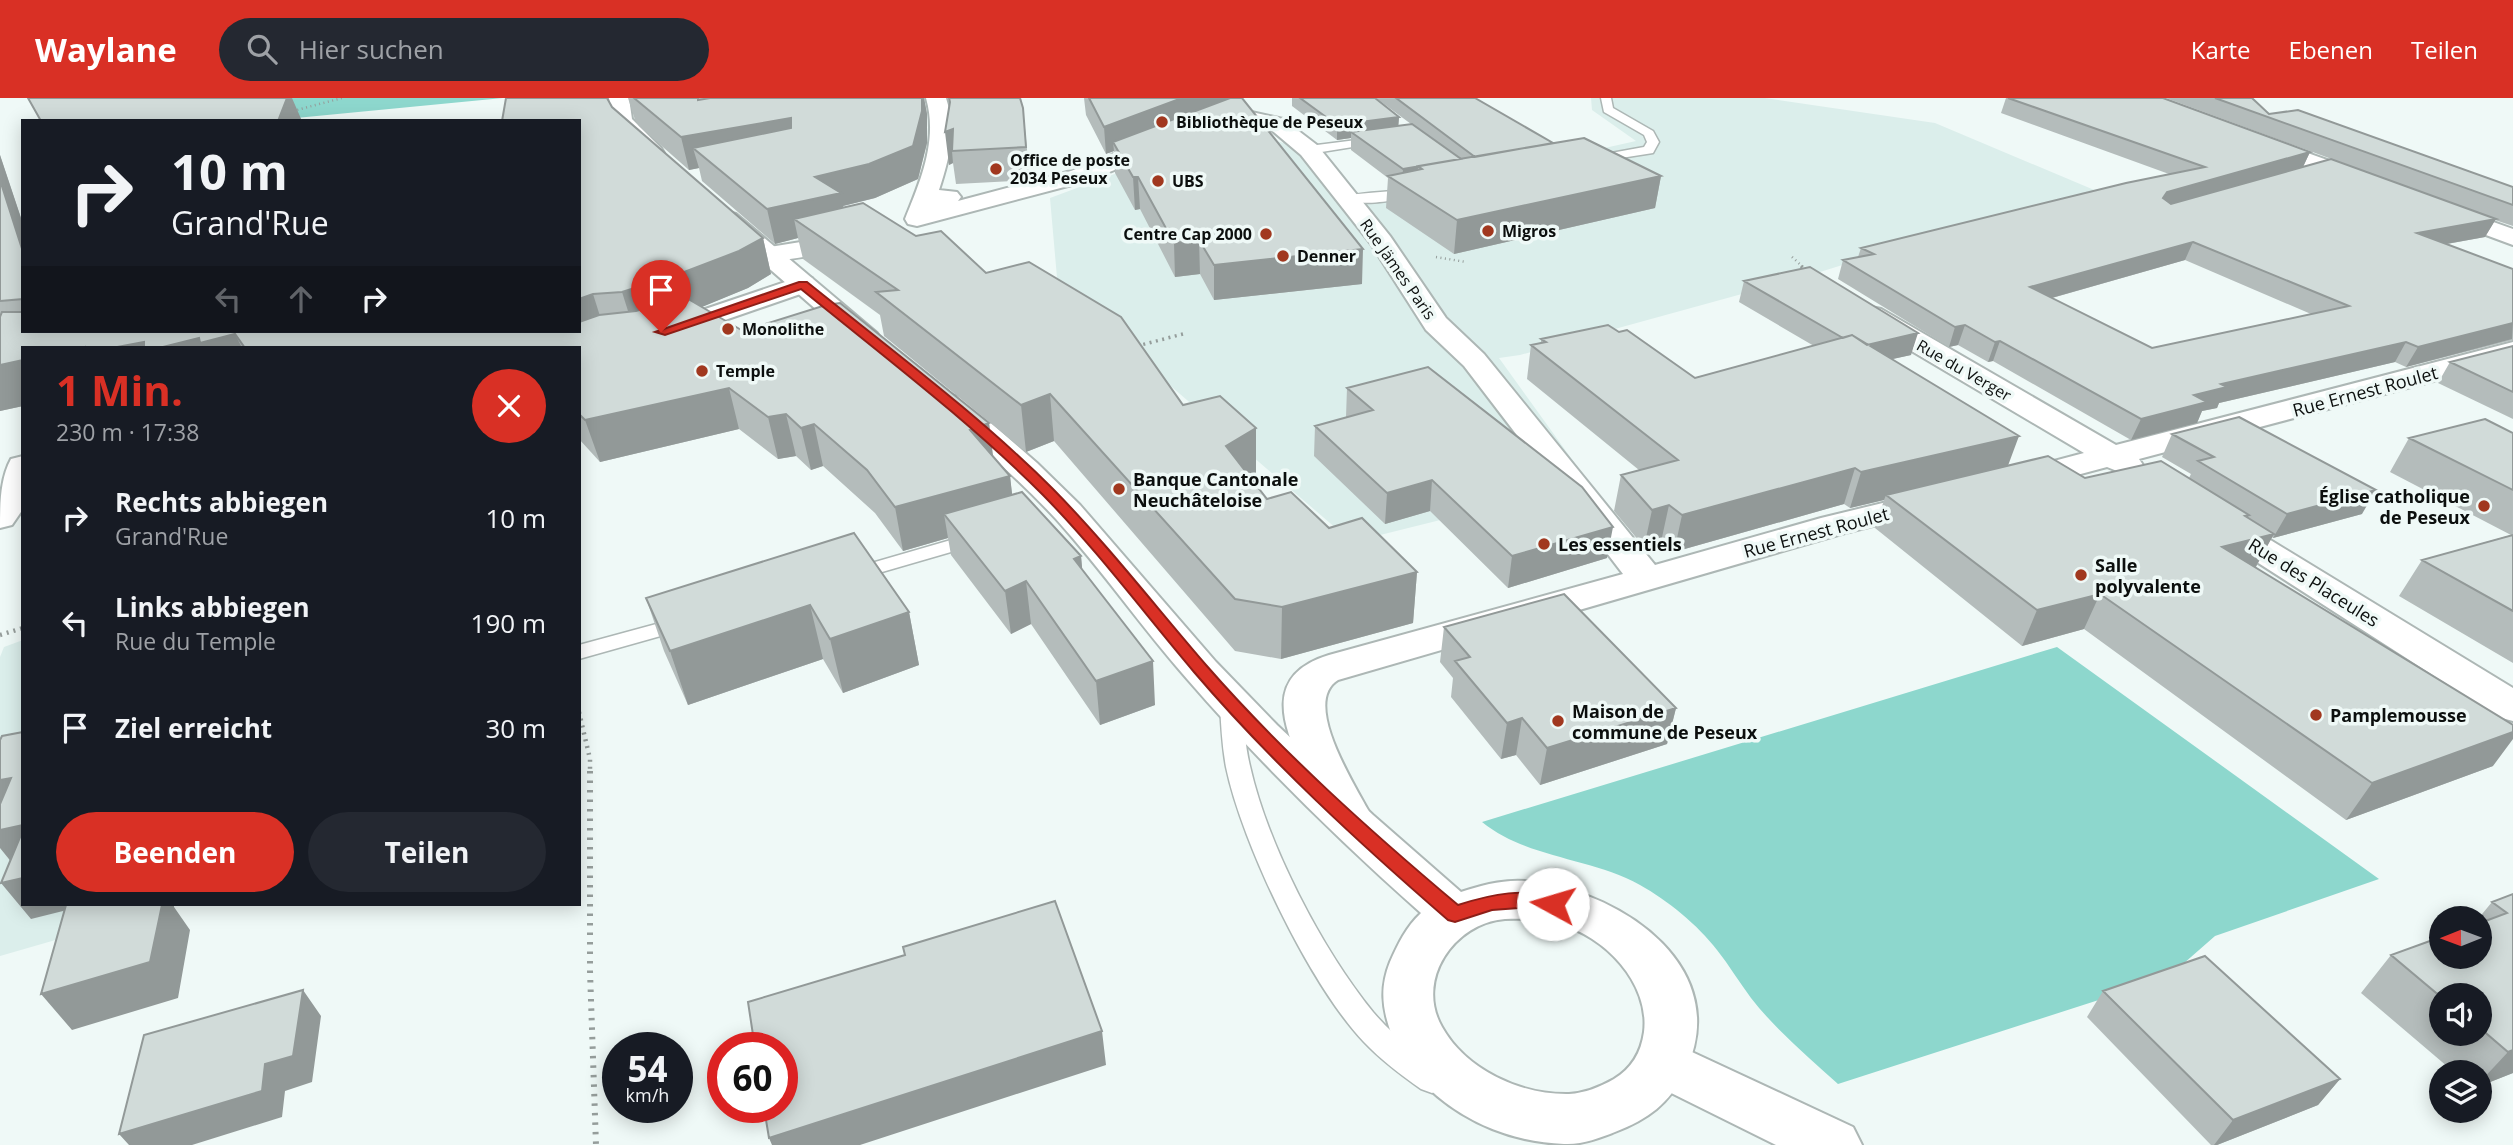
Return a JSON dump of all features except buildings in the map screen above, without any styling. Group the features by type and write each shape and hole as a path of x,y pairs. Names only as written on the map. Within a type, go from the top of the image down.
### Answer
{"street":[{"path":"901,219 941,150 944,124 936,98"},
{"path":"1214,123 1278,101"},
{"path":"615,108 630,132 671,169"},
{"name":"Rue Jämes Paris","path":"1238,115 1276,123 1309,150 1381,241 1436,324 1474,360 1647,580"},
{"path":"2240,135 2390,191"},
{"path":"767,254 815,247 901,219 1079,176 1178,136"},
{"path":"2414,200 2513,238"},
{"path":"707,201 893,359"},
{"name":"Rue du Verger","path":"1816,280 1911,340 2115,457"},
{"path":"590,346 638,341 803,284"},
{"name":"Rue Ernest Roulet","path":"1350,819 1306,724 1302,705 1305,692 1313,678 1343,664 1647,580 1833,525 2115,457 2513,351"},
{"path":"926,385 991,439 1055,517 1273,746 1390,859 1455,915"},
{"path":"2115,457 2150,479"},
{"path":"0,518 17,490 21,474"},
{"name":"Rue des Placeules","path":"2185,501 2513,707"},
{"path":"1532,900 1573,908 1612,928 1645,956 1666,990 1673,1027 1664,1063 1642,1092 1608,1111 1566,1119 1508,1118 1441,1069 1417,1035 1407,999 1410,965 1428,936 1455,915 1491,902 1532,900"},
{"path":"1664,1063 1833,1145"}],"lane":[{"path":"1578,163 1649,150 1653,142 1649,133 1608,110 1606,98"},
{"path":"1309,150 1387,139"},
{"path":"2303,175 2328,168"},
{"path":"1347,198 1381,198 1421,191"},
{"path":"830,580 989,535"},
{"path":"581,651 698,618"},
{"path":"1231,701 1238,767 1256,823 1279,878 1357,1014 1395,1055 1441,1087 1508,1118"}],"path":[{"path":"284,114 342,98"},
{"path":"1793,257 1816,280"},
{"path":"1132,347 1183,334"},
{"path":"0,635 21,629"},
{"path":"581,721 590,759 590,971 596,1145"}],"shaded area":[{"path":"272,98 503,98 286,119 266,119"},
{"path":"1591,98 1765,98 1935,123 2099,192 1932,237 1804,277 1520,355 1499,358 1589,483 1352,542 1058,289 1050,198 1214,137 1254,135 1309,150 1347,198 1381,198 1636,141 1592,110"},
{"path":"21,641 21,906 174,906 0,956 0,657 4,647"},
{"path":"2057,647 2379,879 2215,936 2167,978 1838,1084 1771,1021 1691,922 1661,898 1620,876 1519,844 1482,822"}],"place":[{"name":"Bibliothèque de Peseux","path":"1162,122"},
{"name":"Office de poste 2034 Peseux","path":"996,169"},
{"name":"UBS","path":"1158,181"},
{"name":"Migros","path":"1488,231"},
{"name":"Centre Cap 2000","path":"1266,234"},
{"name":"Denner","path":"1283,256"},
{"name":"Monolithe","path":"728,329"},
{"name":"Temple","path":"702,371"},
{"name":"Banque Cantonale Neuchâteloise","path":"1119,489"},
{"name":"Église catholique de Peseux","path":"2484,506"},
{"name":"Les essentiels","path":"1544,544"},
{"name":"Salle polyvalente","path":"2081,575"},
{"name":"Pamplemousse","path":"2316,715"},
{"name":"Maison de commune de Peseux","path":"1558,721"}],"route":[{"path":"661,332 803,284 991,439 1049,493 1140,594 1200,669 1273,746 1390,859 1455,915 1491,902 1532,900 1553,904"}]}
